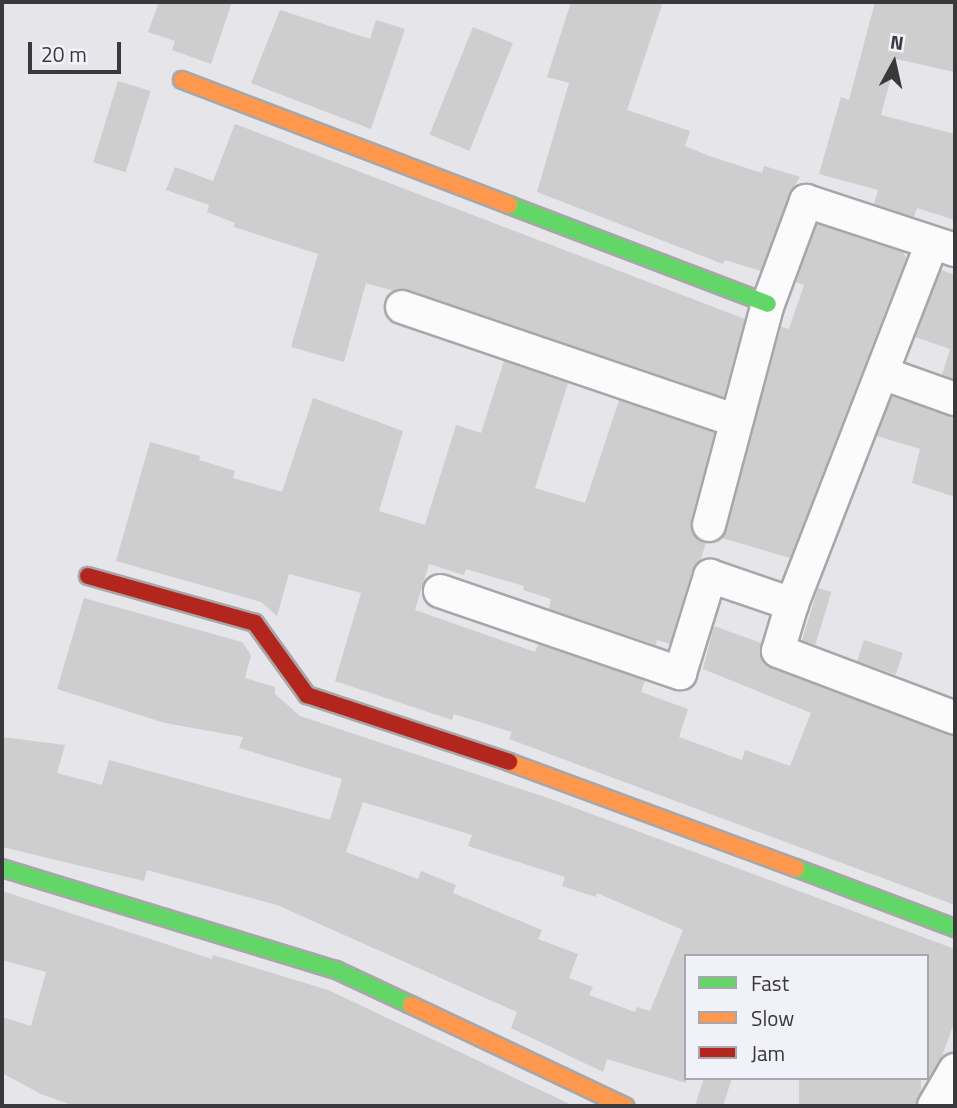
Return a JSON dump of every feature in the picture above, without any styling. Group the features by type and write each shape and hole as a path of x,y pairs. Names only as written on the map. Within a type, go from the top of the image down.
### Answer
{"street":[{"path":"182,80 768,304"},
{"path":"709,525 768,304 806,201 944,246 882,373 792,604 778,651 955,718"},
{"path":"402,307 736,421"},
{"path":"882,373 955,398"},
{"path":"88,576 255,623 307,695 558,778 955,928"},
{"path":"440,591 680,674 710,576 792,604"},
{"path":"2,868 336,970 625,1106"},
{"path":"934,1106 955,1070"}],"building":[{"path":"159,2 232,2 211,64 172,50 175,41 148,32"},
{"path":"571,2 663,2 627,110 690,131 685,146 712,157 762,173 764,166 800,177 789,195 761,271 725,260 723,264 537,192 569,83 547,77"},
{"path":"875,2 955,2 955,72 896,59 881,115 955,134 955,220 917,208 914,217 874,204 878,190 819,174 841,97 849,100"},
{"path":"280,10 370,39 376,20 405,29 371,129 251,83"},
{"path":"473,27 513,43 469,151 430,135"},
{"path":"118,81 151,91 126,172 93,162"},
{"path":"235,124 745,319 724,397 408,290 394,291 366,283 344,362 291,347 318,254 234,227 235,223 207,212 209,205 166,190 175,167 213,181"},
{"path":"817,224 903,252 906,258 790,558 722,538 781,327 789,329 804,285 796,282"},
{"path":"941,270 955,275 955,380 942,375 950,349 915,337"},
{"path":"504,361 568,383 535,488 585,503 619,400 715,433 691,521 696,537 706,543 700,561 692,571 670,644 657,640 656,645 549,609 551,599 523,590 524,586 466,569 464,575 429,564 415,610 535,652 538,644 645,680 641,692 688,709 679,737 742,760 745,750 790,766 811,713 703,669 714,626 761,643 760,655 771,668 955,736 955,905 509,739 512,732 454,714 452,720 335,681 361,593 289,574 277,616 261,602 116,561 150,442 200,456 199,460 235,471 233,478 282,492 313,398 403,431 379,511 425,525 456,425 481,433"},
{"path":"892,396 955,417 955,497 912,483 920,449 877,436"},
{"path":"818,588 831,592 815,645 802,641"},
{"path":"84,598 242,642 251,655 245,678 275,687 275,694 300,716 551,799 955,949 955,1020 941,1059 929,1078 929,954 684,954 686,1083 607,1059 603,1072 511,1028 517,1012 277,905 147,870 144,881 2,847 2,737 65,745 57,773 102,785 109,760 330,820 342,779 239,748 243,737 165,723 57,689","holes":["363,802 472,835 468,846 565,877 562,886 596,897 597,893 683,930 650,1011 637,1007 635,1012 589,995 593,987 569,978 578,954 538,939 542,930 453,893 456,885 421,871 418,879 346,852"]},
{"path":"864,640 903,653 896,675 857,662"},
{"path":"2,891 212,959 213,955 328,990 574,1106 74,1106 41,1094 2,1073 2,1017 31,1026 46,972 2,960"},
{"path":"703,1080 731,1080 723,1106 695,1106"},
{"path":"799,1080 921,1080 921,1106 799,1106"}],"traffic: fast":[{"path":"509,205 768,304"},
{"path":"2,868 336,970 411,1005"},
{"path":"796,868 955,928"}],"traffic: slow":[{"path":"182,80 509,205"},
{"path":"509,762 796,868"},
{"path":"411,1005 625,1106"}],"traffic: jam":[{"path":"88,576 255,623 307,695 509,762"}]}
